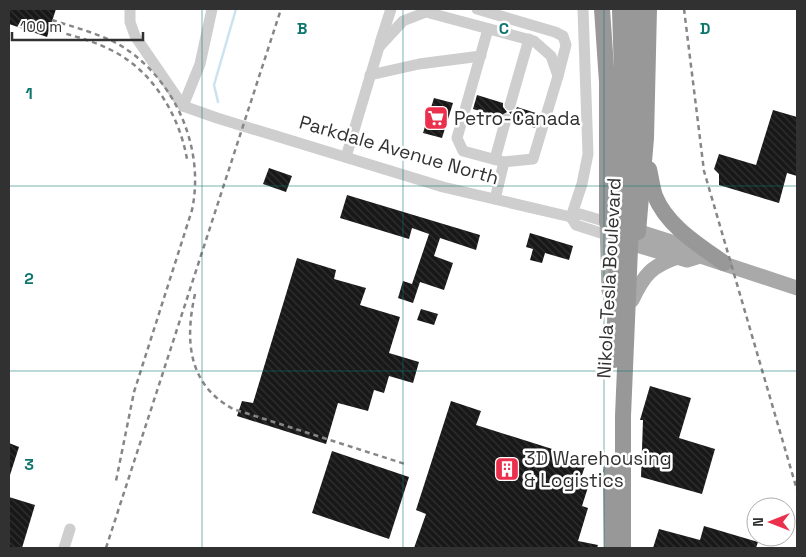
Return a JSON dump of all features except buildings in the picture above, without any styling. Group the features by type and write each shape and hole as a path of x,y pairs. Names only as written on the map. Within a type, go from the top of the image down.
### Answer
{"highway":[{"path":"602,9 607,82 608,156 622,233"},
{"path":"632,9 654,194 662,210 694,241 724,264"},
{"name":"Nikola Tesla Boulevard","path":"612,548 614,305 622,74 632,9"},
{"name":"Nikola Tesla Boulevard","path":"623,548 623,416 637,81 632,9"},
{"path":"622,233 646,138"}],"main road":[{"name":"Parkdale Avenue North","path":"622,233 678,258 687,260 700,256"},
{"name":"Parkdale Avenue North","path":"622,233 690,248 700,256 797,288"},
{"path":"619,379 628,348 632,300 622,233"},
{"path":"622,233 628,348"},
{"path":"619,548 619,379 611,347 622,233"},
{"path":"632,300 646,274 663,262 678,258"}],"street":[{"path":"130,9 130,22 135,36 183,106"},
{"path":"183,106 200,64 212,9"},
{"path":"346,157 391,9"},
{"path":"477,9 564,36 566,44 558,76 533,159 499,161 464,151 458,138 488,29"},
{"path":"571,217 582,184 588,154 584,9"},
{"path":"378,47 403,21 426,12 534,41 551,56 558,76"},
{"path":"510,105 529,40"},
{"path":"370,75 419,64 481,56"},
{"name":"Parkdale Avenue North","path":"183,106 443,187 571,217 580,214 622,233"},
{"path":"495,199 506,119"},
{"path":"64,548 70,529"}],"waterway":[{"path":"218,102 214,85 236,9"}],"railway":[{"path":"106,548 281,9"},
{"path":"684,9 704,171 797,490"},
{"path":"52,20 106,38 123,47 142,61 172,97 190,141 194,164 195,187 192,210 134,392 116,481"},
{"path":"49,29 103,46 139,69 151,81 170,110 178,126 187,159"},
{"path":"195,294 190,327 190,344 193,359 206,387 218,399 233,409 405,464"}],"place":[{"name":"Petro-Canada","path":"436,118"},
{"name":"3D Warehousing & Logistics","path":"507,469"}]}
